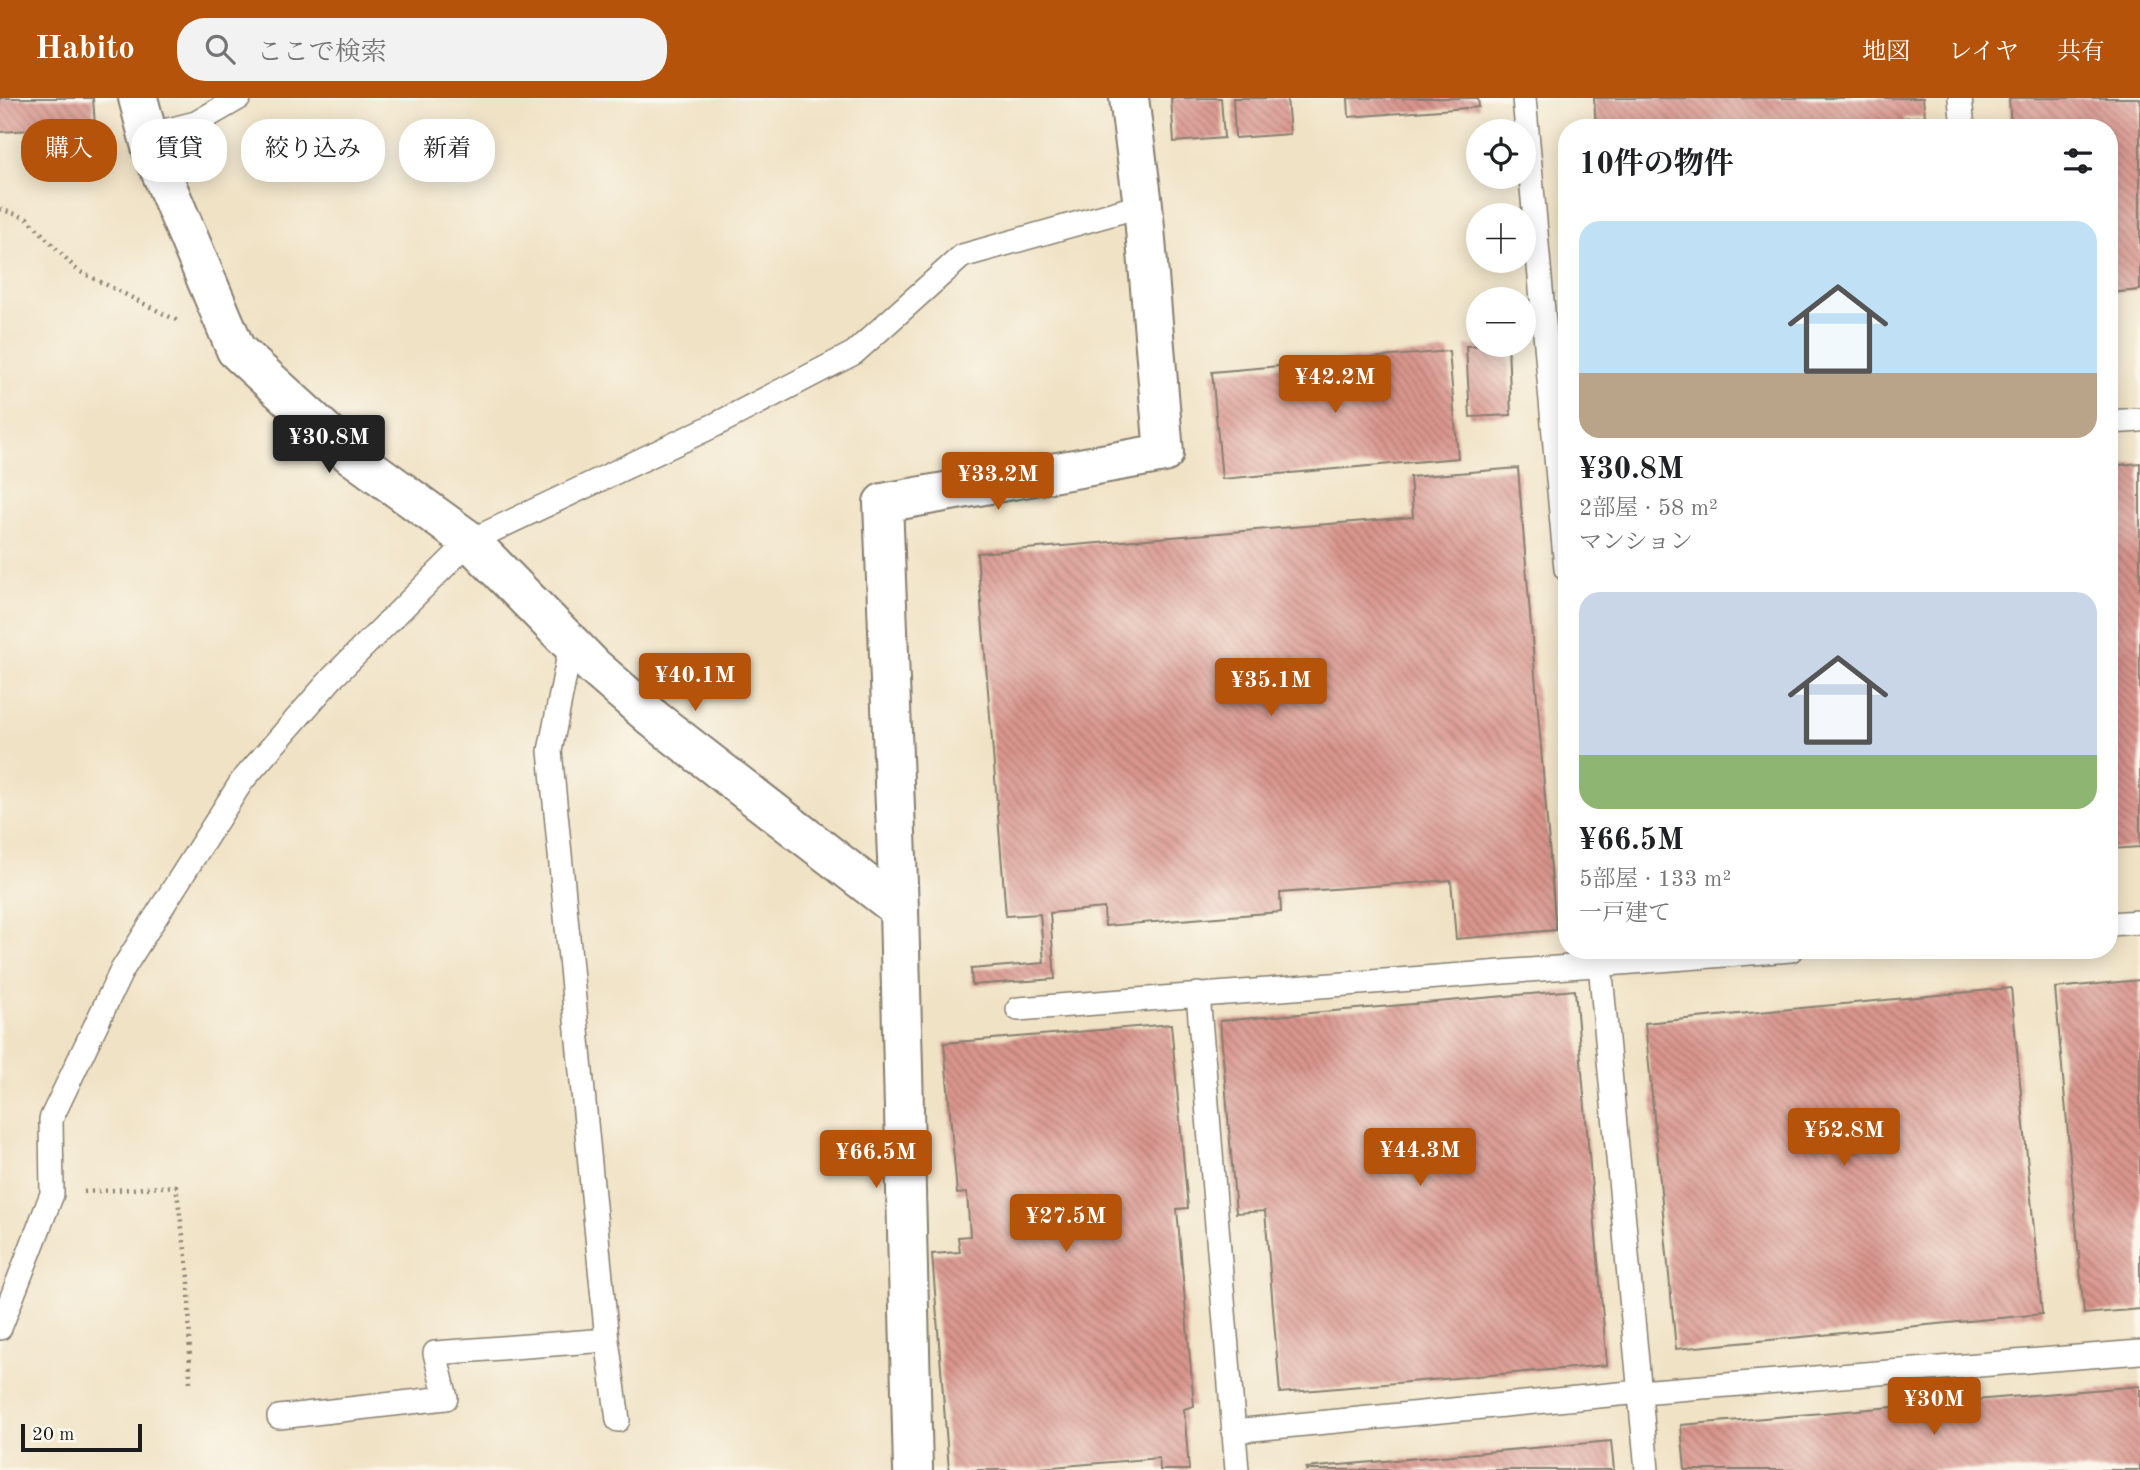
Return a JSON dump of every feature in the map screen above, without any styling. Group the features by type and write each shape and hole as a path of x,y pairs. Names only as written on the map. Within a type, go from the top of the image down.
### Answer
{"street":[{"path":"138,98 144,119"},
{"path":"913,1470 899,909 883,503 1164,453 1143,205 1129,98"},
{"path":"165,182 236,350 350,454 470,541 594,667 655,720 899,909"}],"lane":[{"path":"201,119 239,98"},
{"path":"1524,98 1558,430"},
{"path":"1960,98 1962,119"},
{"path":"0,1328 52,1194 51,1119 122,970 242,781 333,677 470,541 715,425 854,353 962,256 1143,205"},
{"path":"2118,421 2140,420"},
{"path":"571,643 550,751 607,1340 618,1420"},
{"path":"2118,923 2140,922"},
{"path":"1018,1009 1588,959"},
{"path":"1599,959 1647,1470"},
{"path":"1198,994 1237,1470"},
{"path":"279,1417 446,1398 435,1353 607,1340"},
{"path":"1233,1431 1640,1392 2140,1352"}],"path":[{"path":"0,208 27,218 77,270 236,350"},
{"path":"52,1194 176,1186 189,1278 190,1385"}],"building":[{"path":"0,98 93,98 94,119 21,119 21,131 0,132"},
{"path":"1171,98 1221,98 1224,138 1174,142"},
{"path":"1233,98 1287,98 1290,134 1235,138"},
{"path":"1348,98 1478,98 1479,107 1349,117"},
{"path":"1594,98 1923,98 1925,116 1904,119 1595,119"},
{"path":"2009,98 2140,98 2140,290 2118,292 2118,119 2010,119"},
{"path":"1449,351 1458,458 1222,479 1212,372"},
{"path":"1467,357 1509,357 1511,415 1470,417"},
{"path":"2140,463 2140,847 2118,849 2118,465"},
{"path":"1518,468 1556,930 1456,939 1451,880 1280,893 1281,912 1105,926 1104,908 1050,913 1055,979 972,985 971,969 1044,963 1040,914 1006,916 977,553 1413,517 1410,477"},
{"path":"2140,980 2140,1309 2084,1314 2055,988"},
{"path":"2011,988 2042,1314 1676,1349 1645,1023"},
{"path":"1575,990 1607,1365 1280,1393 1265,1211 1236,1213 1220,1021"},
{"path":"1171,1024 1188,1208 1177,1209 1194,1406 1184,1409 1189,1470 1160,1470 1159,1458 1016,1470 949,1470 932,1254 960,1252 958,1237 970,1236 967,1193 957,1194 944,1043"},
{"path":"2140,1386 2140,1470 1685,1470 1681,1425"},
{"path":"1611,1441 1614,1470 1306,1470 1306,1468"}]}
